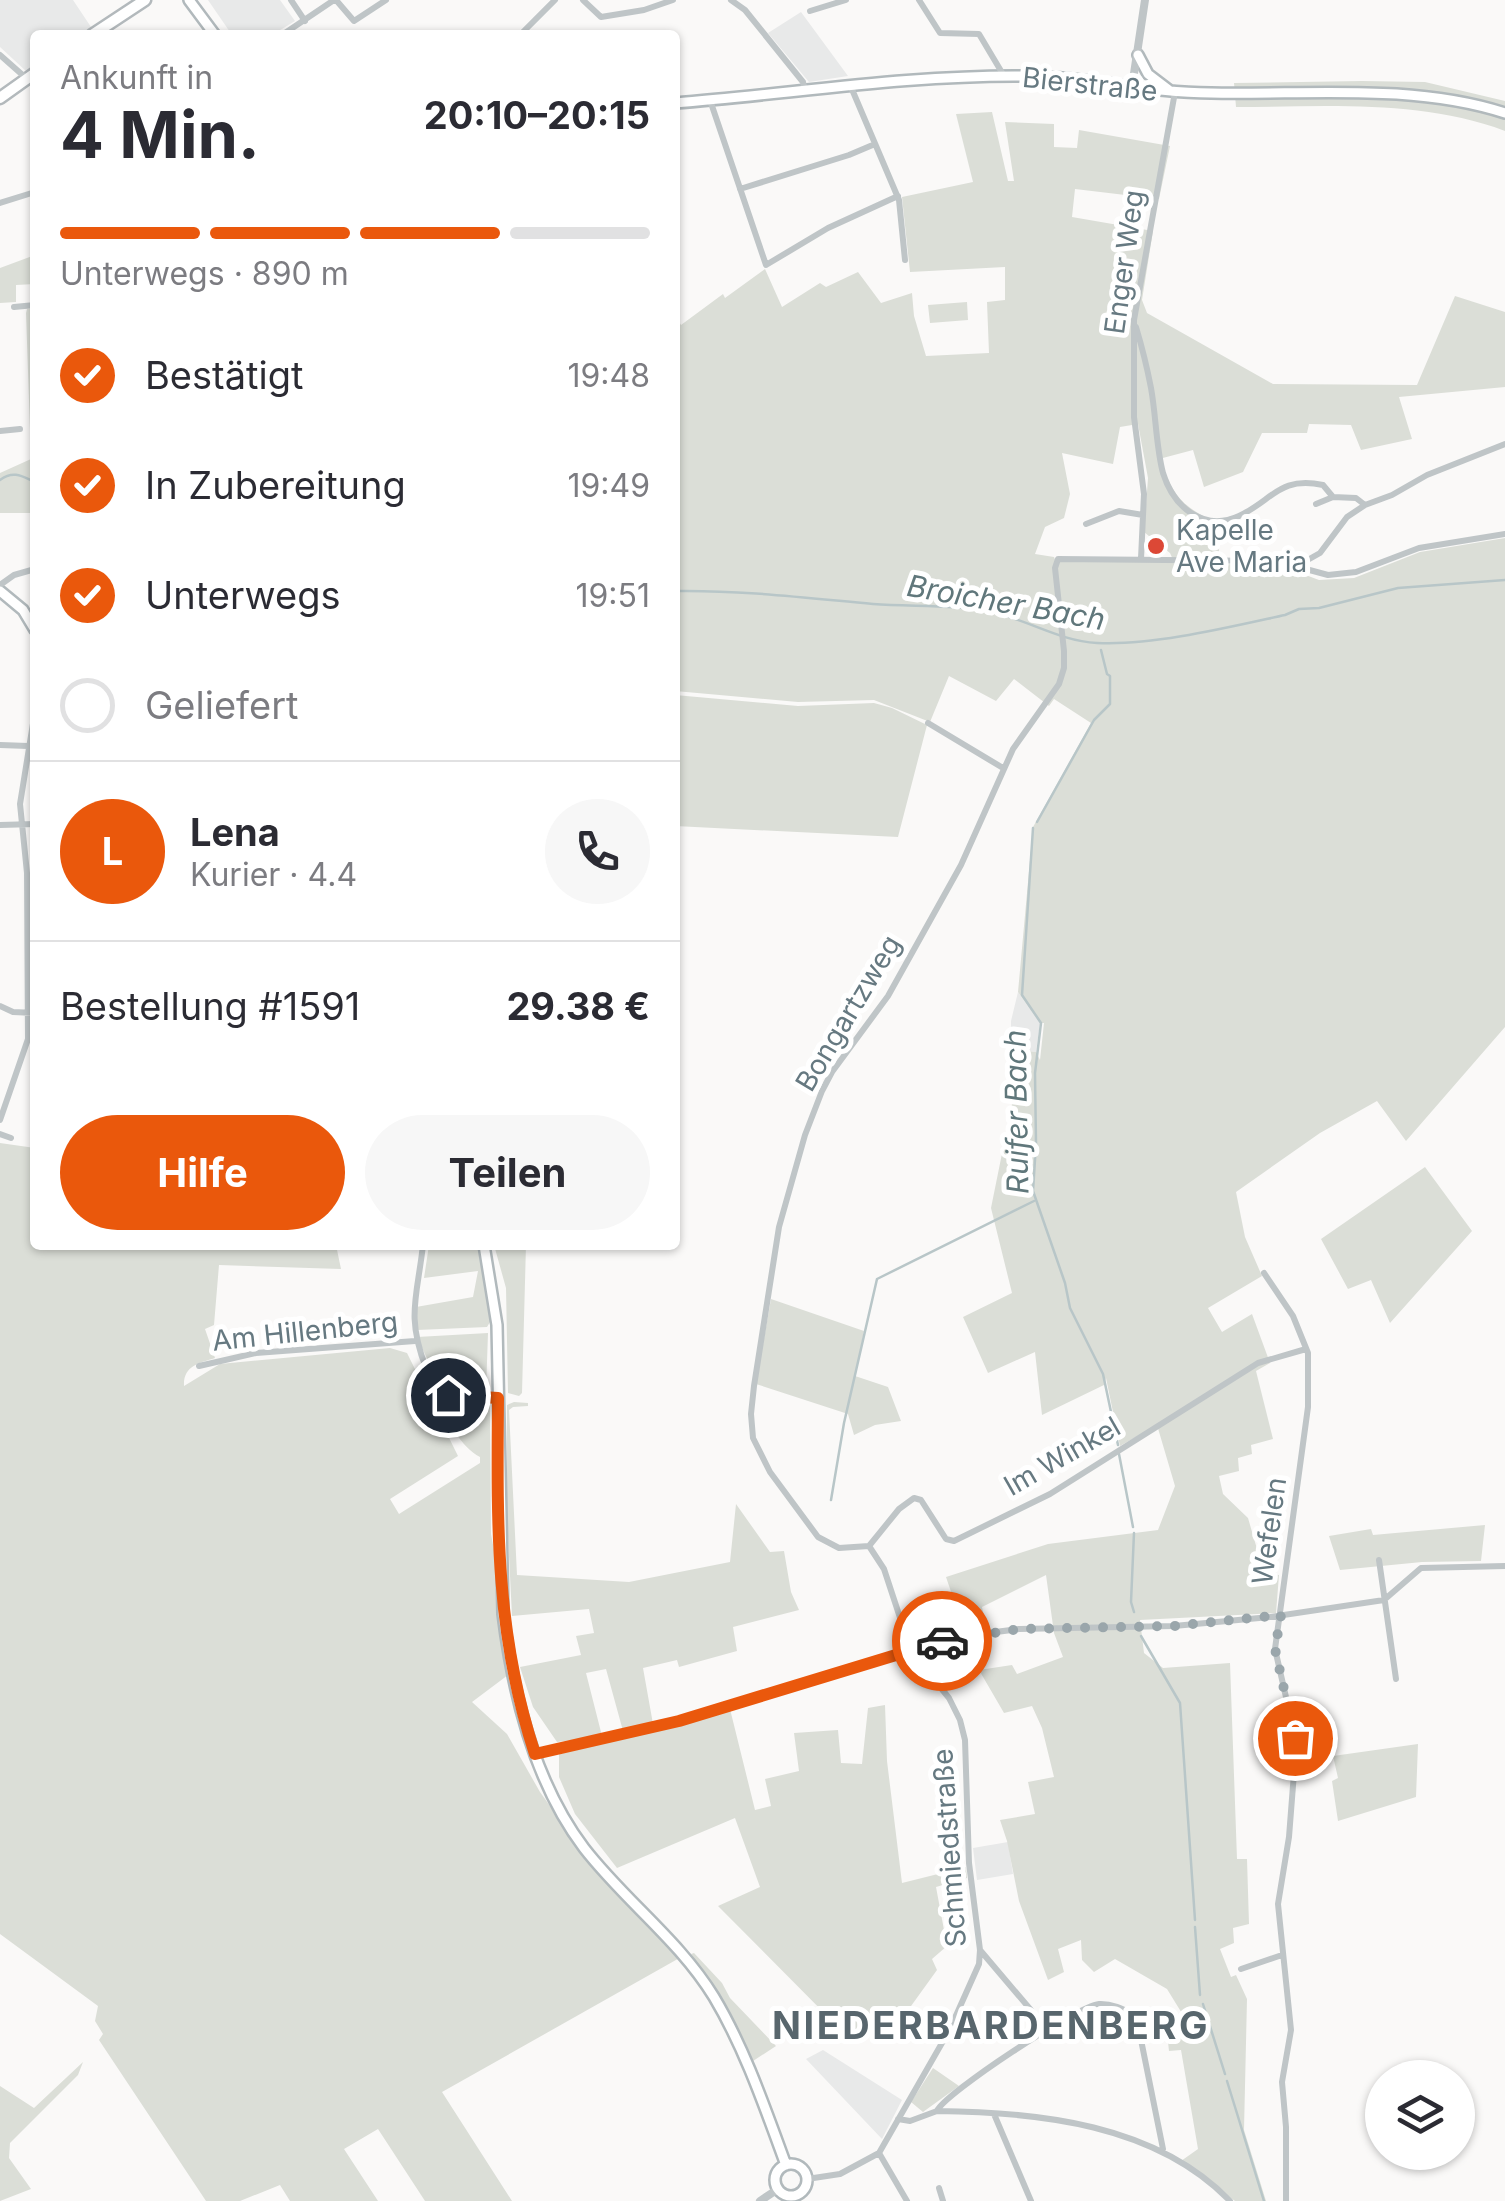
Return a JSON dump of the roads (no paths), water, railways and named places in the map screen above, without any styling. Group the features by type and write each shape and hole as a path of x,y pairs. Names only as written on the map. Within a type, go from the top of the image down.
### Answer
{"main road":[{"path":"100,30 146,0"},
{"path":"190,0 211,30"},
{"path":"1138,56 1148,74 1173,92"},
{"name":"Bierstraße","path":"680,103 934,77 1004,76 1082,78 1173,92 1406,96 1467,103 1505,113"},
{"path":"0,98 30,77"},
{"path":"0,588 30,622"},
{"path":"485,1250 497,1325 503,1614 512,1673 535,1754 558,1806 585,1850 684,1955 714,1998 736,2040 786,2165"},
{"path":"786,2165 800,2167 807,2180 798,2198 778,2190 776,2175 786,2165"}],"street":[{"path":"291,0 305,20"},
{"path":"290,30 335,0 354,21 386,0"},
{"path":"583,0 601,17 644,10 672,0"},
{"path":"732,0 746,10 806,91"},
{"path":"810,12 846,0"},
{"path":"919,0 940,32 975,32 983,37 1004,76"},
{"path":"1132,87 1145,0"},
{"path":"525,30 554,1"},
{"path":"0,54 30,75"},
{"path":"851,86 898,196 905,260"},
{"name":"Enger Weg","path":"1140,558 1142,464 1134,417 1134,320 1173,92"},
{"path":"710,100 766,266 828,228 898,196"},
{"path":"740,189 875,144"},
{"path":"0,203 30,194"},
{"path":"14,307 30,305"},
{"path":"1134,320 1151,389 1163,472 1188,510 1206,522 1221,523 1245,513 1274,490 1306,483 1324,485 1333,497"},
{"path":"0,431 20,429"},
{"path":"1296,566 1320,552 1347,517 1365,504 1392,496 1428,475 1505,444"},
{"path":"1316,504 1333,497 1356,498 1365,504"},
{"path":"1086,524 1105,512 1143,515"},
{"path":"1140,558 1276,561 1328,575 1356,572 1419,548 1505,534"},
{"name":"Bongartzweg","path":"868,1546 839,1548 818,1537 760,1456 754,1438 751,1414 779,1227 805,1135 832,1072 888,996 961,866 1013,749 1056,689 1064,668 1055,568 1058,559 1140,558"},
{"path":"0,588 14,575 30,570"},
{"path":"928,723 1004,768"},
{"path":"30,736 21,790 30,978"},
{"path":"0,745 28,746"},
{"path":"0,825 30,824"},
{"path":"0,1006 30,1013"},
{"path":"0,1120 28,1039 30,1022"},
{"path":"0,1134 11,1138"},
{"path":"422,1250 413,1303 415,1342 432,1384 439,1392 498,1398"},
{"path":"1264,1273 1293,1316 1306,1349"},
{"name":"Am Hillenberg","path":"199,1366 256,1353 415,1342"},
{"name":"Im Winkel","path":"868,1546 899,1508 914,1498 921,1500 946,1539 954,1541 1050,1494 1258,1363 1306,1349"},
{"name":"Wefelen","path":"1286,2201 1282,2082 1291,2030 1278,1904 1296,1778 1293,1728 1275,1649 1308,1407 1306,1349"},
{"path":"868,1546 884,1569 912,1652"},
{"path":"1379,1560 1396,1679"},
{"path":"535,1754 679,1721 957,1637 1019,1629 1174,1626 1281,1615 1384,1600 1421,1568 1505,1566"},
{"name":"Schmiedstraße","path":"880,2153 950,2029 979,1964 980,1950 970,1863 965,1740 949,1698 912,1652"},
{"path":"980,1950 1047,2029"},
{"path":"1242,1969 1282,1955"},
{"path":"937,2111 941,2103 1047,2029 1094,2004 1106,2004 1158,2024"},
{"path":"1136,2015 1163,2150"},
{"path":"898,2119 910,2121 937,2111 994,2112 1141,2140 1163,2150 1230,2201"},
{"path":"994,2112 1031,2201"},
{"path":"807,2180 840,2174 880,2153 907,2201"},
{"path":"939,2188 943,2201"},
{"path":"760,2201 778,2190"}],"waterway":[{"name":"Broicher Bach","path":"0,480 13,475 30,480"},
{"name":"Broicher Bach","path":"680,591 973,609 1001,614 1069,638 1119,643 1216,630 1398,588 1505,580"},
{"name":"Ruifer Bach","path":"1037,822 1094,720 1110,704 1110,676 1101,650"},
{"name":"Ruifer Bach","path":"1033,828 1022,995 1041,1023 1035,1073 1033,1191 1070,1308 1103,1374 1118,1445"},
{"path":"831,1500 877,1279 1034,1201"},
{"name":"Ruifer Bach","path":"1119,1454 1133,1527"},
{"name":"Ruifer Bach","path":"1134,1533 1134,1612"},
{"name":"Ruifer Bach","path":"1141,1636 1180,1703 1195,1920"},
{"name":"Ruifer Bach","path":"1195,1927 1200,1995"},
{"name":"Ruifer Bach","path":"1203,2004 1225,2074"},
{"name":"Ruifer Bach","path":"1227,2081 1264,2201"}],"place":[{"name":"Kapelle Ave Maria","path":"1156,546"}],"district":[{"name":"NIEDERBARDENBERG","path":"991,2026"}]}
